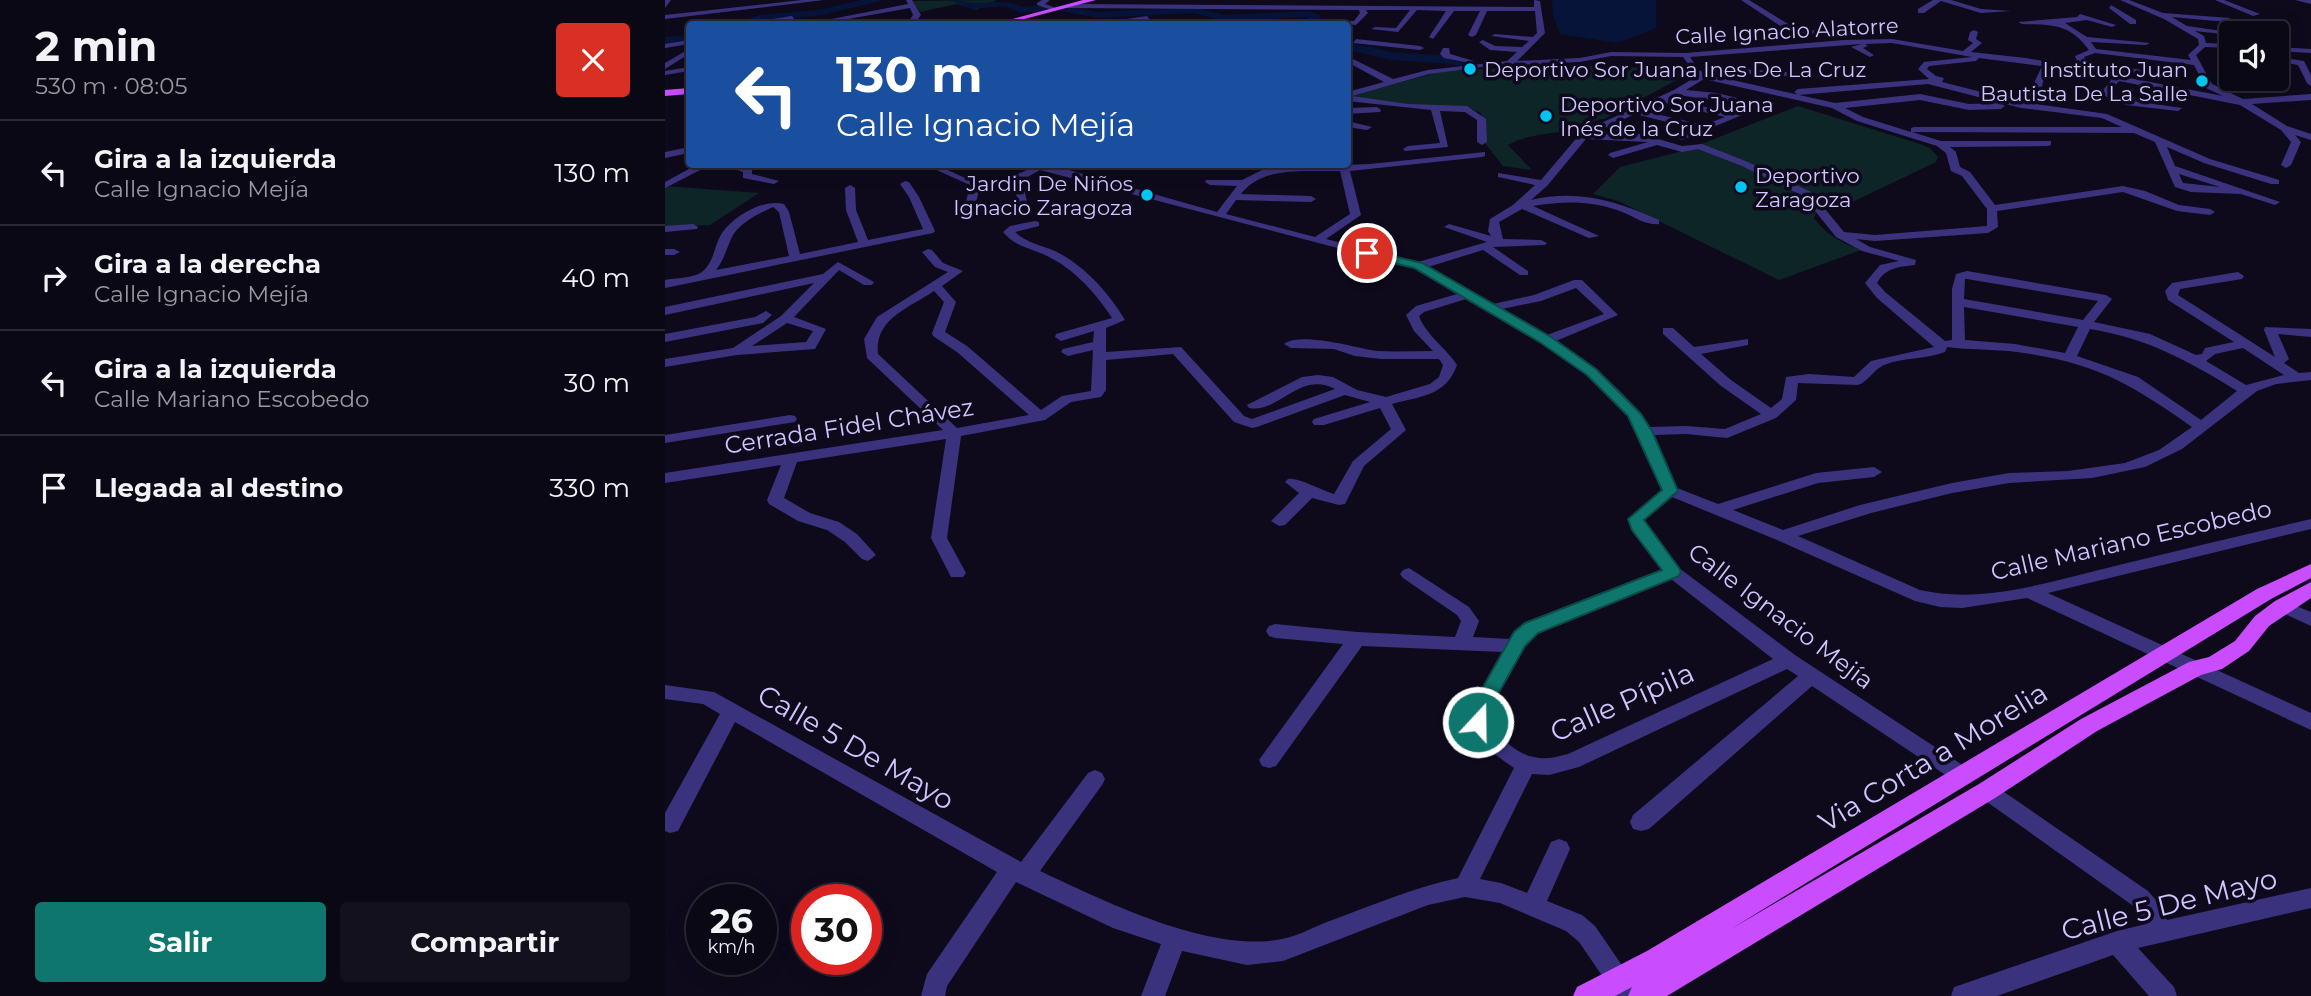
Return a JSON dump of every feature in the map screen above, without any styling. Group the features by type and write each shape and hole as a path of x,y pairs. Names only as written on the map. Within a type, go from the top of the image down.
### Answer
{"main road":[{"path":"1009,21 1093,0"},
{"path":"665,93 686,91"},
{"name":"Via Corta a Morelia","path":"1587,996 1625,987 1668,953 2264,594 2311,570"},
{"path":"1641,996 1987,791 2089,725 2196,668 2215,664 2242,646 2262,621 2311,589"}],"street":[{"path":"665,6 668,0"},
{"path":"665,17 770,3 821,0"},
{"path":"1047,0 1039,4 1055,9"},
{"path":"1306,6 1348,0"},
{"path":"1744,0 1785,25 1806,32 1892,41"},
{"path":"1921,11 1938,0"},
{"path":"1944,0 1981,11 2007,11 1998,0"},
{"path":"2123,0 2157,13 2227,20"},
{"path":"2218,0 2256,13"},
{"path":"2298,0 2311,2"},
{"path":"828,21 880,12 910,3 917,15 913,21"},
{"path":"1068,6 1484,9 1536,5 1541,33 1511,62"},
{"path":"1956,12 1966,5"},
{"path":"1145,6 1142,10 1150,21"},
{"path":"2133,6 2111,6 2133,22"},
{"path":"1351,23 1356,23 1364,13 1361,7"},
{"path":"1389,8 1356,41 1420,48"},
{"path":"1374,29 1398,30 1415,8"},
{"path":"1433,37 1451,9"},
{"path":"1472,35 1484,9"},
{"path":"2071,10 2112,25"},
{"path":"880,12 892,20"},
{"path":"2041,15 2052,13"},
{"path":"2157,13 2201,38 2203,45"},
{"path":"773,21 792,18"},
{"path":"1118,21 1147,18"},
{"path":"2022,22 2058,22 2089,18"},
{"path":"1392,20 1406,21"},
{"path":"1785,25 1805,22"},
{"path":"2058,22 2085,39 2094,51"},
{"path":"678,25 686,24"},
{"path":"2185,28 2219,32"},
{"path":"1965,53 1978,43 1972,40 1974,32"},
{"path":"1495,36 1535,39"},
{"path":"2085,39 2146,43"},
{"path":"1864,41 1868,46 1855,47 1870,55"},
{"name":"Calle Ignacio Alatorre","path":"1351,96 1428,72 1511,62 1580,60 1611,54 1685,55 1892,41 2046,65 2084,67 2117,78 2239,102 2311,97"},
{"path":"665,46 686,42"},
{"path":"1483,42 1493,48 1524,50"},
{"path":"2219,46 2203,45 2192,55 2209,86 2256,109 2284,128 2311,136"},
{"path":"1445,50 1447,56 1482,65"},
{"path":"2289,50 2311,51"},
{"path":"2159,75 2084,67 2079,56 2094,51 2195,63"},
{"path":"665,66 686,53"},
{"path":"1685,55 1696,72 1703,76 1835,106 1860,119 1940,144 1951,152 1955,169 1966,174 1992,209 1993,227 1987,230 1875,238 1840,235"},
{"path":"1959,84 1933,78 1922,69 1927,64 1954,63 1980,56"},
{"path":"1351,60 1391,82"},
{"path":"2289,62 2301,64 2311,83"},
{"path":"2036,101 2039,81 2046,65"},
{"path":"1695,68 1802,75"},
{"path":"665,73 686,70"},
{"path":"1604,125 1677,92 1703,76"},
{"path":"2117,78 2104,94 2126,102 2178,108"},
{"path":"1785,94 1921,81 2021,105 2087,113 2116,120 2207,161 2275,182"},
{"path":"1677,92 1762,105 1704,128 1682,143"},
{"path":"1835,106 1920,97 1969,107 2021,105"},
{"path":"1351,98 1408,107 1467,109 1481,119 1482,142"},
{"path":"2283,98 2311,108"},
{"path":"1660,99 1733,116"},
{"path":"1408,149 1445,145 1435,108"},
{"path":"1351,111 1377,110"},
{"path":"1633,111 1704,128"},
{"path":"1966,130 1952,116 2087,113"},
{"path":"1351,125 1367,127"},
{"path":"2284,128 2295,142 2286,165"},
{"path":"1901,131 2137,130"},
{"path":"1499,242 1494,231 1494,221 1520,206 1543,184 1583,136 1641,137 1699,146 1791,184 1813,200 1840,235 1866,249 1910,260 1911,263 1887,264 1878,270 1871,283 1881,295 1941,344 1999,345 2070,357 2124,376 2203,428"},
{"path":"2159,140 2176,181 2184,188 2241,191 2275,202"},
{"path":"1613,155 1660,141"},
{"path":"1940,144 2048,143"},
{"path":"667,154 686,151"},
{"path":"667,154 686,157"},
{"path":"1351,167 1482,154"},
{"path":"666,185 699,168"},
{"path":"741,168 748,170 747,176 774,181"},
{"path":"937,168 975,184 1017,179 1032,168"},
{"path":"1047,168 1219,216 1418,266 1546,340 1592,372 1634,414 1645,431 1670,491"},
{"path":"1219,216 1244,183 1266,168 1344,168 1356,215 1317,241"},
{"path":"1502,174 1543,184"},
{"path":"975,184 969,210 1024,204 1017,179"},
{"path":"1210,181 1244,183"},
{"path":"665,284 929,231 914,197 905,184"},
{"path":"850,188 851,210 863,243"},
{"path":"1992,209 2123,189 2141,193 2177,208 2210,212"},
{"path":"1233,197 1311,199"},
{"path":"1520,206 1553,198 1594,199 1619,206 1655,222"},
{"path":"705,277 718,260 727,234 743,219 772,204 780,206 784,212 795,258"},
{"path":"1520,206 1593,236"},
{"path":"1035,224 1014,228 1009,232 1021,243 1054,255 1087,282 1119,320 1061,337"},
{"path":"665,229 693,227"},
{"path":"1448,227 1499,242 1541,243"},
{"path":"1418,266 1499,242"},
{"path":"1484,246 1524,273"},
{"path":"928,252 939,265 957,271 881,320 870,339 872,355 954,433 939,538 957,573"},
{"path":"737,351 785,320 838,265 868,282"},
{"path":"1959,344 1956,283 1960,277 1967,275 2106,299 2086,324 2070,357"},
{"path":"665,311 828,276"},
{"path":"2238,276 2176,286 2171,290 2172,297 2274,362 2303,376"},
{"path":"1492,308 1537,298 1579,283 1612,315 1546,340"},
{"path":"936,286 950,302 938,333 961,349 1040,417"},
{"path":"1319,422 1435,387 1445,379 1450,365 1445,355 1414,322 1412,315 1420,309 1468,294"},
{"path":"1959,302 2145,337 2194,359 2246,391"},
{"path":"665,338 759,320 766,315"},
{"path":"665,363 737,351 810,346 820,329 785,320"},
{"path":"1100,326 1100,350"},
{"path":"2274,362 2282,359 2270,330 2311,333"},
{"path":"1668,331 1726,383 1771,415"},
{"path":"1693,351 1743,342"},
{"path":"1291,344 1335,345 1355,352 1381,355 1445,355"},
{"path":"1645,431 1686,430 1727,434 1771,415 1789,400 1791,380 1807,376 1847,383 1858,381 1867,368 1889,357 1930,355 1940,349 1941,344"},
{"path":"2194,359 2206,357 2210,351 2246,344"},
{"name":"Cerrada Fidel Chávez","path":"665,478 1040,417 1067,400 1096,394 1099,390 1100,350"},
{"path":"1067,352 1176,350 1239,419 1252,424 1346,390"},
{"path":"1783,536 1826,520 1930,494 2011,478 2057,477 2103,471 2150,460 2185,442 2246,391 2303,376"},
{"path":"1254,405 1307,380 1328,380 1346,390 1384,401 1399,430 1358,464 1339,500 1309,492 1293,482"},
{"path":"1279,393 1301,407"},
{"path":"665,439 790,419"},
{"path":"791,458 775,500 804,516 833,526 851,538 868,555"},
{"path":"1719,509 1816,478 1874,472"},
{"name":"Calle Ignacio Mejía","path":"1962,602 1940,601 1915,595 1783,536 1670,491 1636,519 1637,526 1673,572 1788,660 1963,776"},
{"path":"1279,521 1309,492"},
{"name":"Calle Mariano Escobedo","path":"1962,602 2029,592 2311,524"},
{"path":"1465,887 1526,765 1485,734 1478,722 1480,710 1521,636 1531,628 1673,572"},
{"path":"1409,575 1463,611 1470,621 1462,644"},
{"path":"2029,592 2311,722"},
{"path":"2282,606 2311,620"},
{"path":"1275,631 1357,639 1515,646"},
{"path":"1269,760 1357,639"},
{"name":"Calle Pípila","path":"1526,765 1549,767 1572,761 1788,660"},
{"path":"1641,822 1811,676"},
{"name":"Calle 5 De Mayo","path":"665,692 706,697 1019,872 1121,920 1175,938 1247,954 1283,950 1428,895 1465,887 1501,893 1574,923 1587,934 1625,987"},
{"path":"670,824 731,710"},
{"path":"933,996 936,982 1019,872 1095,779"},
{"path":"1987,791 2140,898 2154,915 2161,933"},
{"path":"1533,906 1559,849"},
{"name":"Calle 5 De Mayo","path":"1963,996 2117,942 2311,898"},
{"path":"1153,996 1175,938"},
{"path":"2117,942 2165,996"}],"green space":[{"path":"997,0 976,10 957,4 920,12 912,1"},
{"name":"Deportivo Sor Juana Inés de la Cruz","path":"1594,66 1680,69 1686,70 1686,75 1604,119 1508,145 1532,170 1503,166 1484,142 1481,113 1467,107 1395,105 1351,97 1447,70"},
{"name":"Deportivo Zaragoza","path":"1798,106 1920,144 1930,148 1938,157 1936,162 1844,206 1806,198 1816,213 1814,218 1829,234 1861,250 1779,280 1618,201 1593,194 1620,167 1686,150"},
{"path":"665,186 759,193 710,225 665,227"}],"water":[{"path":"1552,0 1656,0 1656,28 1617,43 1560,34 1553,15"}],"waterway":[{"path":"751,21 830,11 879,0"},
{"path":"956,0 971,6 1006,3 1020,10 1044,8"},
{"path":"1064,9 1098,15 1139,12"},
{"path":"1144,11 1194,10 1225,18 1310,14 1315,16 1311,21"},
{"path":"665,41 686,39"},
{"path":"1351,47 1392,56 1450,60 1466,64"}],"place":[{"name":"Deportivo Sor Juana Ines De La Cruz","path":"1470,69"},
{"name":"Instituto Juan Bautista De La Salle","path":"2202,81"},
{"name":"Deportivo Sor Juana Inés de la Cruz","path":"1546,116"},
{"name":"Deportivo Zaragoza","path":"1741,187"},
{"name":"Jardin De Niños Ignacio Zaragoza","path":"1147,195"}],"route":[{"path":"1367,253 1418,266 1546,340 1592,372 1634,414 1645,431 1670,491 1636,519 1637,526 1673,572 1531,628 1521,636 1515,646 1480,710 1478,722"}]}
